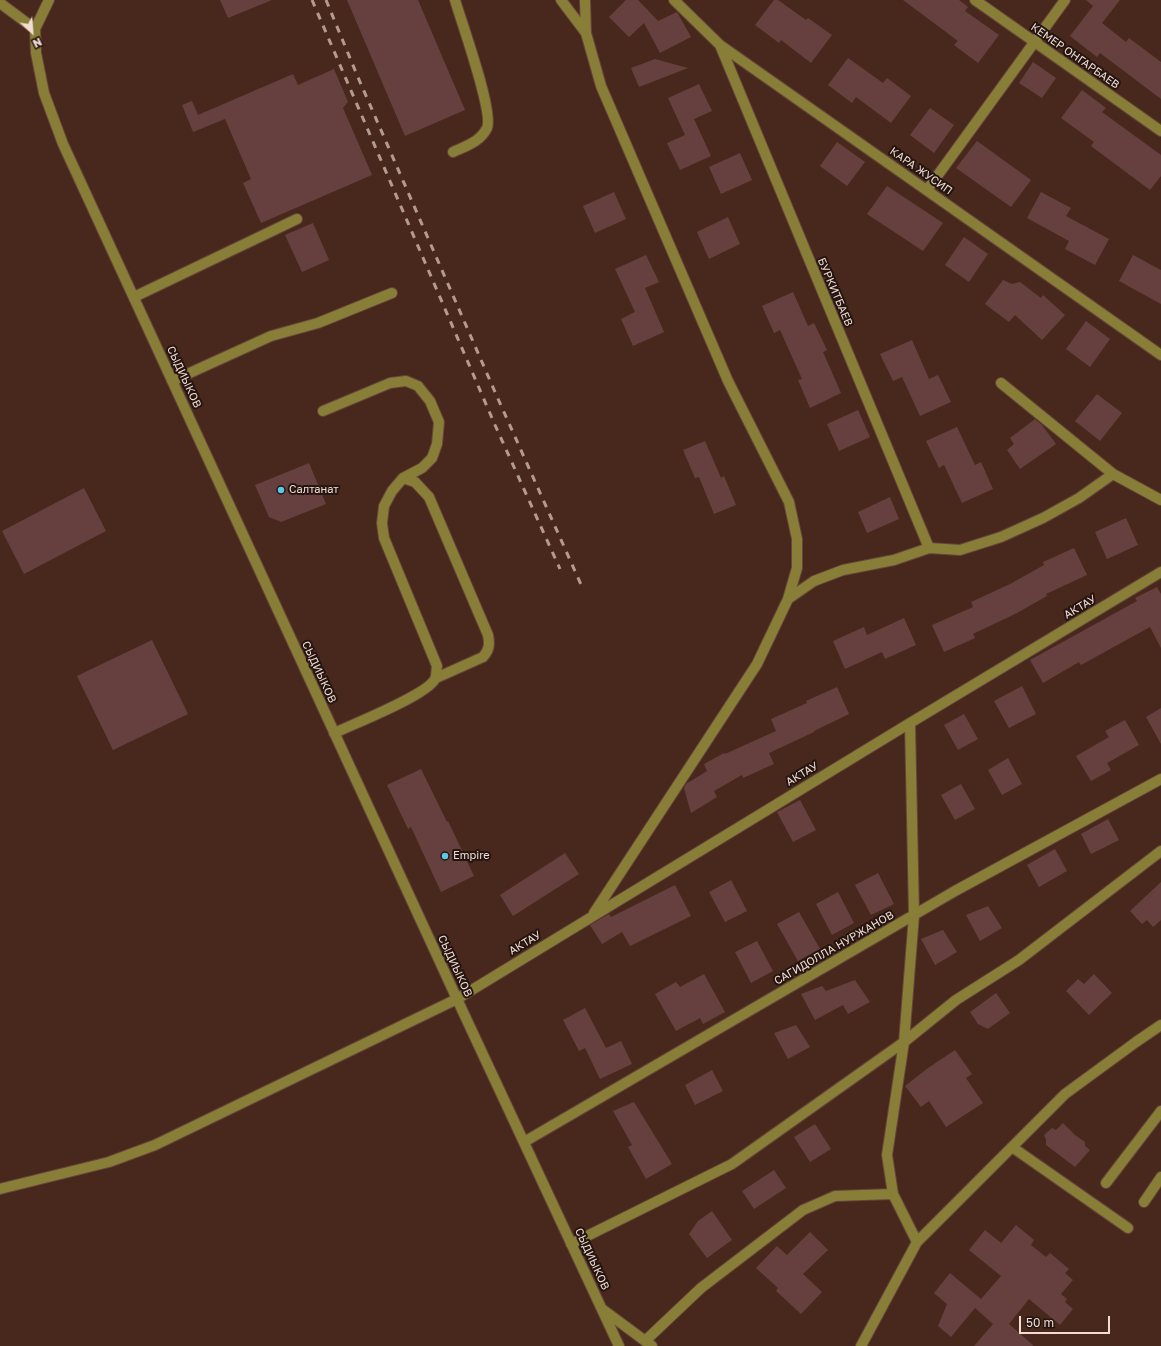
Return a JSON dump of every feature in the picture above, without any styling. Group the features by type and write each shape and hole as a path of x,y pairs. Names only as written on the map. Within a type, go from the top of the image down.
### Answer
{"street":[{"name":"СЫДИЫКОВ","path":"48,0 35,29 36,53 44,93 63,144 457,999 619,1346"},
{"path":"453,152 476,142 488,126 483,92 455,0"},
{"path":"561,0 586,33"},
{"path":"585,0 586,33 601,86 725,374 789,502 797,539 797,568 788,599 757,664 592,916"},
{"name":"КАРА ЖУСИП","path":"674,0 720,45 1161,354"},
{"name":"КЕМЕР ОНГАРБАЕВ","path":"975,0 1161,131"},
{"path":"927,190 1065,0"},
{"path":"0,2 35,29"},
{"name":"БУРКИТБАЕВ","path":"720,45 929,548"},
{"path":"134,297 297,219"},
{"path":"172,381 271,336 318,323 392,293"},
{"path":"323,411 390,383 406,381 418,386 430,400 439,422 437,444 432,458 422,468 403,478 392,491 384,506 382,522 384,538 437,666 436,678"},
{"path":"1001,383 1113,474 1161,500"},
{"path":"788,599 814,580 843,570 894,560 929,548 960,550 1001,537 1043,518 1079,498 1113,474"},
{"path":"334,733 413,697 428,687 436,678 483,657 488,651 490,644 488,635 429,497 415,482 403,478"},
{"name":"АКТАУ","path":"0,1188 109,1162 155,1145 457,999 1161,572"},
{"path":"910,723 914,915 904,1042 887,1155 893,1194 917,1242"},
{"name":"САГИДОЛЛА НУРЖАНОВ","path":"524,1142 955,891 1160,781"},
{"path":"571,1244 732,1164 904,1042 956,1000 1019,960 1161,851"},
{"path":"861,1346 917,1242 1065,1094 1161,1025"},
{"path":"1106,1183 1161,1111"},
{"path":"1012,1146 1128,1228"},
{"path":"1144,1202 1161,1177"},
{"path":"602,1309 649,1344 701,1288 803,1210 835,1196 893,1194"}],"building":[{"path":"220,0 272,0 228,18"},
{"path":"347,0 418,0 465,110 405,136"},
{"path":"626,0 638,0 658,21 677,12 691,37 660,53 644,23 629,37 609,17"},
{"path":"774,0 778,0 806,20 808,18 832,35 811,63 781,40 779,43 755,25"},
{"path":"903,0 959,0 968,7 965,11 999,35 978,63 954,45 958,41"},
{"path":"1086,0 1120,0 1102,23 1126,42 1129,38 1161,62 1161,99 1100,53 1097,57 1070,36 1093,6"},
{"path":"848,58 883,83 887,78 911,96 891,123 856,97 852,103 828,85"},
{"path":"655,59 688,68 639,87 631,68"},
{"path":"1033,62 1056,78 1042,98 1019,83"},
{"path":"334,69 348,102 343,108 372,175 261,223 243,183 251,179 225,119 193,132 182,105 192,101 198,115 293,74 298,85"},
{"path":"699,84 712,111 694,119 711,156 680,170 667,143 685,135 668,98"},
{"path":"1082,90 1106,108 1102,112 1161,155 1161,176 1150,190 1091,146 1094,142 1061,118"},
{"path":"930,108 954,125 934,153 910,135"},
{"path":"977,141 1031,180 1011,207 956,168"},
{"path":"837,142 865,162 847,186 820,166"},
{"path":"740,153 752,180 721,194 709,167"},
{"path":"887,186 943,223 923,251 867,214"},
{"path":"614,192 626,219 595,233 583,206"},
{"path":"1041,192 1071,208 1066,216 1109,239 1095,265 1065,249 1069,241 1027,218"},
{"path":"728,217 740,244 709,259 697,232"},
{"path":"313,223 329,260 302,272 285,235"},
{"path":"964,237 988,254 969,282 945,265"},
{"path":"646,255 659,282 645,288 664,332 633,346 621,319 635,312 615,269"},
{"path":"1133,255 1161,270 1161,304 1119,281"},
{"path":"1003,280 1012,284 1020,282 1041,298 1043,295 1065,315 1042,340 1015,315 1009,322 985,304"},
{"path":"793,292 808,326 814,323 827,350 823,352 841,393 810,408 798,380 802,379 780,330 774,333 762,306"},
{"path":"1086,321 1110,339 1090,367 1066,349"},
{"path":"912,340 929,379 938,375 951,402 920,416 902,377 893,381 880,354"},
{"path":"1097,394 1122,413 1100,441 1075,421"},
{"path":"858,410 870,437 839,451 827,424"},
{"path":"1035,419 1042,425 1056,444 1020,469 1007,450 1014,444 1010,438"},
{"path":"957,427 975,465 981,462 993,489 962,503 944,465 939,468 926,441"},
{"path":"705,441 721,478 724,476 736,505 714,514 699,477 695,478 683,450"},
{"path":"309,463 326,504 281,522 269,517 255,485"},
{"path":"84,488 106,531 24,574 2,531"},
{"path":"890,497 899,519 867,533 858,512"},
{"path":"1126,518 1138,545 1107,559 1095,532"},
{"path":"1074,548 1087,575 1046,594 1047,596 1017,613 973,634 975,638 944,652 932,625 973,607 971,602 1010,584 1044,565 1043,562"},
{"path":"1157,587 1161,594 1161,648 1150,627 1081,665 1079,662 1043,683 1030,660 1137,601 1135,598"},
{"path":"904,618 916,645 885,659 882,652 845,669 833,641 864,627 867,635"},
{"path":"152,640 188,714 113,750 77,676"},
{"path":"1022,686 1036,714 1009,728 994,701"},
{"path":"837,687 849,714 769,753 774,764 743,778 742,775 714,791 717,797 691,813 684,788 686,784 707,771 704,764 724,753 725,754 776,731 771,719 807,703 806,701"},
{"path":"1161,708 1161,744 1146,717"},
{"path":"964,714 978,739 958,750 944,725"},
{"path":"1125,720 1139,745 1107,763 1111,770 1091,781 1076,756 1109,737 1105,731"},
{"path":"1008,758 1022,784 1002,795 988,770"},
{"path":"421,769 474,876 441,892 411,827 408,829 387,785"},
{"path":"961,784 975,809 955,820 941,795"},
{"path":"800,800 816,830 793,842 777,812"},
{"path":"1108,819 1119,840 1091,854 1081,834"},
{"path":"1055,849 1067,871 1039,887 1027,865"},
{"path":"565,853 579,874 513,916 500,895"},
{"path":"878,873 894,904 871,915 855,885"},
{"path":"731,880 747,911 725,922 709,892"},
{"path":"1161,882 1161,920 1153,927 1147,920 1142,924 1130,911"},
{"path":"675,885 691,916 630,946 622,932 602,944 590,925 609,914 611,917"},
{"path":"838,892 854,923 832,935 816,904"},
{"path":"988,906 1002,928 980,941 966,915"},
{"path":"799,912 820,949 798,961 777,924"},
{"path":"943,930 957,952 935,965 921,939"},
{"path":"757,941 773,971 751,983 735,952"},
{"path":"704,974 725,1012 703,1024 700,1018 676,1031 655,994 676,982 680,987"},
{"path":"1094,974 1112,993 1089,1015 1066,991 1078,979 1084,984"},
{"path":"855,980 870,1002 848,1014 843,1005 815,1020 801,994 822,986 826,991"},
{"path":"996,993 1010,1013 988,1029 978,1024 970,1012"},
{"path":"585,1008 606,1048 621,1041 632,1064 600,1079 585,1048 579,1051 563,1020"},
{"path":"796,1025 810,1047 788,1059 774,1033"},
{"path":"955,1050 972,1074 966,1078 983,1103 946,1127 929,1101 921,1107 905,1086"},
{"path":"712,1070 723,1091 695,1105 685,1085"},
{"path":"634,1102 672,1164 646,1179 628,1147 632,1145 613,1111"},
{"path":"1063,1123 1075,1135 1085,1142 1085,1146 1090,1150 1075,1167 1046,1145 1044,1135 1052,1128 1056,1130"},
{"path":"815,1124 831,1149 810,1162 794,1137"},
{"path":"774,1170 786,1188 754,1209 742,1191"},
{"path":"712,1211 732,1240 707,1258 689,1234 698,1221"},
{"path":"1016,1225 1034,1240 1031,1245 1046,1257 1050,1253 1069,1269 1065,1273 1073,1280 1061,1294 1067,1299 1065,1302 1073,1309 1060,1325 1029,1299 1009,1324 1034,1346 974,1346 993,1324 975,1308 951,1337 938,1326 947,1304 934,1293 950,1273 981,1299 1001,1276 969,1250 985,1230 1001,1243"},
{"path":"810,1232 828,1250 803,1274 822,1292 801,1314 776,1291 778,1288 756,1268 777,1246 787,1255"}],"railway":[{"path":"312,0 495,425 560,569"},
{"path":"326,0 357,75 495,392 583,589"}],"place":[{"name":"Салтанат","path":"281,490"},
{"name":"Empire","path":"445,856"}]}
